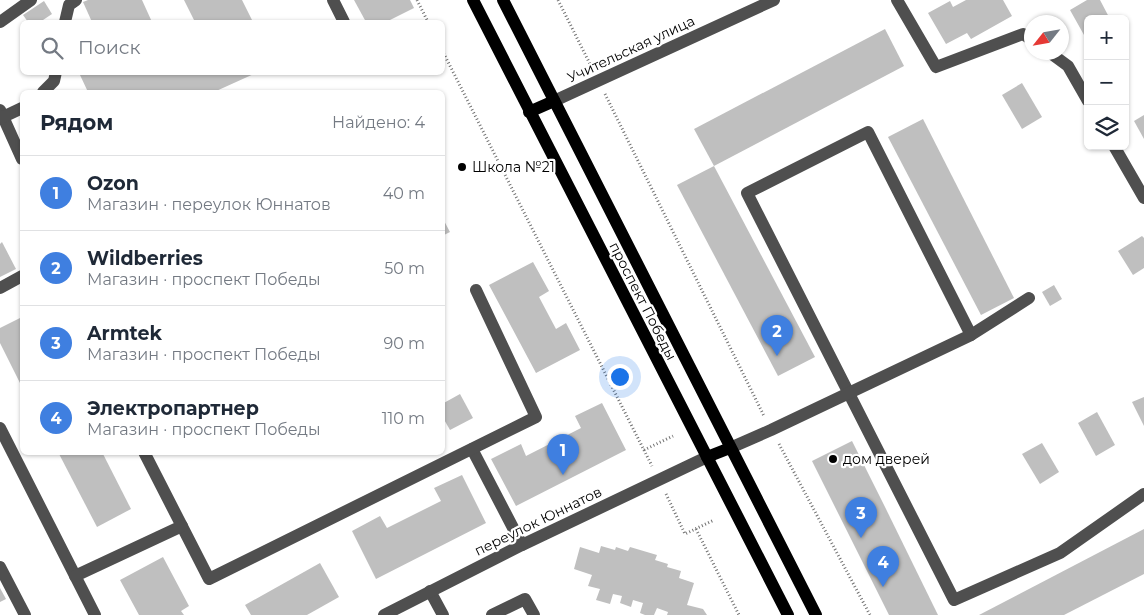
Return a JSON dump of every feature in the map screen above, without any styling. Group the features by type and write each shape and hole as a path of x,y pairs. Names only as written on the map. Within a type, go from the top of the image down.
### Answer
{"main road":[{"name":"проспект Победы","path":"473,0 788,615"},
{"name":"проспект Победы","path":"503,0 816,615"},
{"path":"529,112 554,101"},
{"path":"707,457 730,448"}],"street":[{"path":"0,22 31,0"},
{"path":"66,20 69,4 76,0"},
{"path":"333,0 343,20"},
{"name":"Учительская улица","path":"554,101 774,0"},
{"path":"898,0 936,68 1024,35"},
{"path":"1059,60 1068,66 1084,93"},
{"path":"45,90 54,81 55,75"},
{"path":"20,109 2,114 20,154"},
{"path":"971,336 868,132 747,193 954,600 1060,553 1144,494"},
{"path":"1116,150 1144,198"},
{"path":"0,288 20,277"},
{"path":"146,455 209,579 536,418 476,290"},
{"path":"730,448 971,336 1029,298"},
{"path":"0,428 95,615"},
{"path":"472,449 522,545"},
{"name":"переулок Юннатов","path":"384,615 522,545 707,457"},
{"path":"75,576 182,526"},
{"path":"0,567 24,615"},
{"path":"430,591 443,615"},
{"path":"492,615 525,599 534,615"}],"path":[{"path":"417,0 427,20"},
{"path":"558,0 771,430 870,615"},
{"path":"445,56 685,534 714,520"},
{"path":"644,450 673,436"},
{"path":"696,529 739,615"}],"building":[{"path":"88,0 142,0 151,20 91,20 83,2"},
{"path":"184,0 242,0 252,20 194,20"},
{"path":"354,0 410,0 414,8 390,20 365,20"},
{"path":"966,0 1003,0 1012,16 971,39 967,33 946,44 928,13 950,1 953,7"},
{"path":"1087,0 1100,0 1108,15 1084,15 1084,35 1070,10"},
{"path":"44,1 52,14 43,20 27,20 23,15"},
{"path":"885,29 904,66 714,166 694,129"},
{"path":"80,75 251,75 218,90 87,90"},
{"path":"1022,83 1042,117 1022,129 1002,95"},
{"path":"1144,115 1144,139 1134,121"},
{"path":"923,119 1014,298 981,315 888,137"},
{"path":"714,166 815,357 778,376 677,185"},
{"path":"445,223 450,232 445,234"},
{"path":"1142,236 1144,238 1144,268 1133,275 1118,251"},
{"path":"2,242 16,269 0,277 0,244"},
{"path":"533,262 549,291 539,297 556,329 566,323 580,350 536,373 489,285"},
{"path":"1054,285 1062,299 1050,306 1042,292"},
{"path":"20,318 20,383 0,343 0,328"},
{"path":"460,394 473,418 450,430 445,421 445,402"},
{"path":"1144,397 1144,426 1132,402"},
{"path":"602,403 626,450 516,506 491,459 521,444 526,456 581,428 575,416"},
{"path":"1097,412 1115,445 1096,456 1078,423"},
{"path":"852,441 938,615 889,615 812,461"},
{"path":"1042,443 1059,472 1040,484 1022,454"},
{"path":"60,455 104,455 131,509 97,527"},
{"path":"462,475 486,523 376,579 352,531 380,516 387,528 441,501 434,488"},
{"path":"1144,529 1144,574 1064,615 979,615"},
{"path":"601,546 615,550 616,547 628,551 630,547 657,555 655,560 668,564 667,567 681,571 679,578 694,583 687,605 703,609 707,615 667,615 668,612 657,608 654,615 645,615 640,613 643,603 633,600 631,607 620,603 622,596 613,594 610,604 596,600 600,589 588,586 592,575 574,569 580,547 599,553"},
{"path":"163,557 189,606 181,611 184,615 139,615 120,580"},
{"path":"320,563 339,597 307,615 251,615 245,605"},
{"path":"0,588 6,599 0,602"}],"place":[{"name":"Школа №21","path":"462,167"},
{"name":"Wildberries","path":"777,356"},
{"name":"дом дверей","path":"833,459"},
{"name":"Ozon","path":"563,475"},
{"name":"Armtek","path":"861,538"},
{"name":"Электропартнер","path":"883,587"}]}
